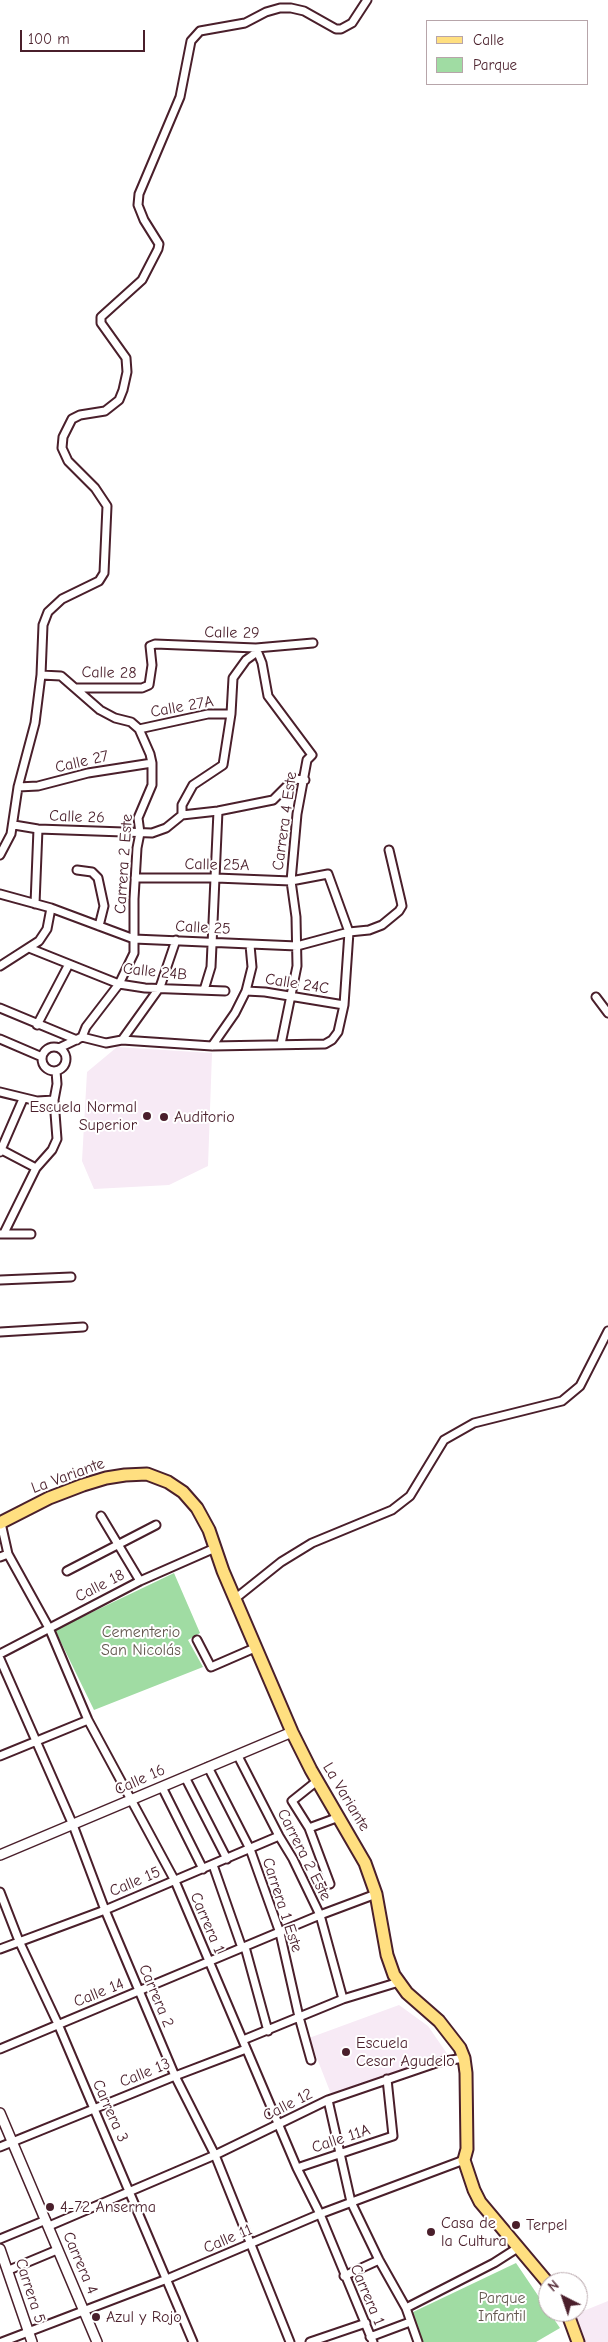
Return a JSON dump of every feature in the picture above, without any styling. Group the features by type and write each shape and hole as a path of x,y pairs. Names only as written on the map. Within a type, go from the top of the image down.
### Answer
{"main road":[{"name":"La Variante","path":"0,1523 49,1498 83,1485 106,1478 147,1474 168,1482 183,1492 197,1508 209,1530 292,1732 317,1781 365,1864 376,1894 387,1955 399,1982 407,1993 451,2034 464,2058 468,2127 467,2149 464,2160 468,2176 480,2202 539,2272"},
{"path":"571,2322 578,2342"}],"street":[{"path":"0,855 6,846 14,825 18,787 34,723 41,675 43,625 48,612 62,599 99,580 104,573 107,506 95,488 68,462 62,448 63,437 72,419 80,415 105,411 116,404 123,390 127,372 126,358 101,322 101,317 142,280 158,249 158,244 144,220 138,205 139,194 180,97 191,42 200,31 245,23 266,12 280,8 304,11 336,29 341,29 352,23 367,0"},
{"name":"Calle 29","path":"149,685 152,666 150,646 155,644 256,650 313,643"},
{"path":"256,650 233,678 231,714 223,765 193,785 182,805 182,815 218,811 273,800 294,779 305,780"},
{"name":"Carrera 4 Este","path":"256,650 262,663 268,696 312,755 307,760 305,780 297,814 291,881 297,966 282,1044"},
{"name":"Calle 28","path":"41,675 61,676 76,688 142,688 149,685"},
{"path":"76,688 100,710 115,718 131,722 139,729"},
{"name":"Calle 27A","path":"139,729 208,714 231,714"},
{"name":"Carrera 2 Este","path":"79,1038 119,984 134,953 136,848 140,833 138,818 152,785 152,763 139,729"},
{"name":"Calle 27","path":"18,787 38,786 88,773 152,763"},
{"path":"204,990 211,966 218,811"},
{"name":"Calle 26","path":"14,825 38,829 152,833 166,828 182,815"},
{"path":"35,904 38,829"},
{"name":"Calle 25","path":"0,894 51,908 134,939 297,946 349,932 362,932 382,925 402,906 389,850"},
{"path":"77,870 92,872 98,878 104,906 99,926"},
{"name":"Calle 25A","path":"135,878 216,878 291,881 328,874 349,932"},
{"path":"0,966 39,941 47,929 51,908"},
{"path":"0,1008 37,1024 79,1038 106,1043 122,1040 212,1046 325,1044 332,1040 338,1032 344,1005 349,932"},
{"path":"122,1040 160,987 176,940"},
{"path":"212,1046 235,1013 246,991 252,967 250,945"},
{"name":"Calle 24B","path":"29,948 119,984 146,988 160,987 225,991"},
{"path":"37,1024 69,964"},
{"name":"Calle 24C","path":"246,991 292,996 344,1005"},
{"path":"596,997 608,1013"},
{"path":"58,1048 79,1038"},
{"path":"0,1039 42,1057"},
{"path":"52,1047 64,1052 65,1062 56,1071 43,1064 42,1057 45,1051 52,1047"},
{"path":"31,1234 2,1234 36,1168 52,1150 57,1139 54,1100 58,1084 56,1071"},
{"path":"0,1092 23,1099 48,1102 54,1100"},
{"path":"23,1099 0,1150 36,1168"},
{"path":"0,1280 71,1277"},
{"path":"0,1332 83,1327"},
{"path":"236,1598 281,1562 312,1544 392,1510 410,1496 444,1440 474,1423 562,1401 580,1386 608,1330"},
{"path":"101,1516 140,1581"},
{"name":"Carrera 1","path":"0,1523 8,1554 49,1628 88,1720 175,1881 297,2168 320,2214 344,2276 372,2339"},
{"path":"67,1571 156,1525"},
{"name":"Calle 18","path":"0,1654 140,1581 215,1548"},
{"path":"0,1557 8,1554"},
{"path":"197,1640 211,1667 257,1647"},
{"name":"Carrera 2","path":"0,1659 73,1825 105,1910 175,2076 215,2155 290,2342"},
{"path":"0,1756 88,1720"},
{"name":"Calle 16","path":"0,1855 292,1732"},
{"name":"Carrera 2 Este","path":"238,1756 279,1836 294,1858 320,1915 343,1999"},
{"name":"Carrera 1 Este","path":"208,1767 250,1849 280,1934 311,2060"},
{"path":"185,1777 227,1859"},
{"path":"317,1781 292,1801 309,1828 330,1884"},
{"path":"162,1787 203,1869"},
{"path":"309,1828 339,1817"},
{"name":"Calle 15","path":"0,1949 105,1910 279,1836"},
{"path":"213,1865 244,1947 268,2031"},
{"name":"Carrera 3","path":"0,1892 19,1941 58,2024 193,2342"},
{"name":"Calle 14","path":"0,2049 244,1947 280,1934 320,1915 376,1894"},
{"path":"243,2040 343,1999 399,1982"},
{"name":"Calle 13","path":"0,2147 246,2049"},
{"name":"Calle 12","path":"48,2223 131,2193 280,2125 328,2100 439,2062 464,2058"},
{"name":"Calle 11A","path":"297,2168 393,2136 387,2079"},
{"path":"328,2100 351,2202 379,2260 406,2308 418,2342"},
{"name":"Carrera 4","path":"0,2113 97,2342"},
{"name":"Calle 11","path":"2,2342 167,2279 251,2245 320,2214 464,2160"},
{"path":"0,2239 48,2223"},
{"path":"406,2308 494,2263 519,2247"},
{"name":"Carrera 5","path":"0,2249 9,2270 27,2332 32,2342"},
{"path":"9,2270 57,2250"},
{"path":"344,2276 379,2260"},
{"path":"372,2339 410,2322"},
{"path":"310,2342 366,2323"}],"shaded area":[{"name":"Escuela Normal Superior","path":"117,1047 212,1053 208,1166 169,1185 94,1189 82,1161 87,1072"},
{"path":"399,2005 428,2026 448,2055 331,2094 309,2038"},
{"path":"608,2301 608,2342 581,2342 577,2322 588,2322 588,2309"}],"green space":[{"name":"Cementerio San Nicolás","path":"174,1573 200,1633 188,1640 203,1667 94,1710 55,1630"},
{"name":"Parque Infantil","path":"516,2263 538,2296 538,2322 556,2322 560,2328 536,2342 423,2342 411,2313"}],"place":[{"name":"Escuela Normal Superior","path":"147,1116"},
{"name":"Auditorio","path":"164,1117"},
{"name":"Escuela Cesar Agudelo","path":"346,2052"},
{"name":"4-72 Anserma","path":"50,2207"},
{"name":"Terpel","path":"516,2225"},
{"name":"Casa de la Cultura","path":"431,2232"},
{"name":"Azul y Rojo","path":"96,2317"}]}
